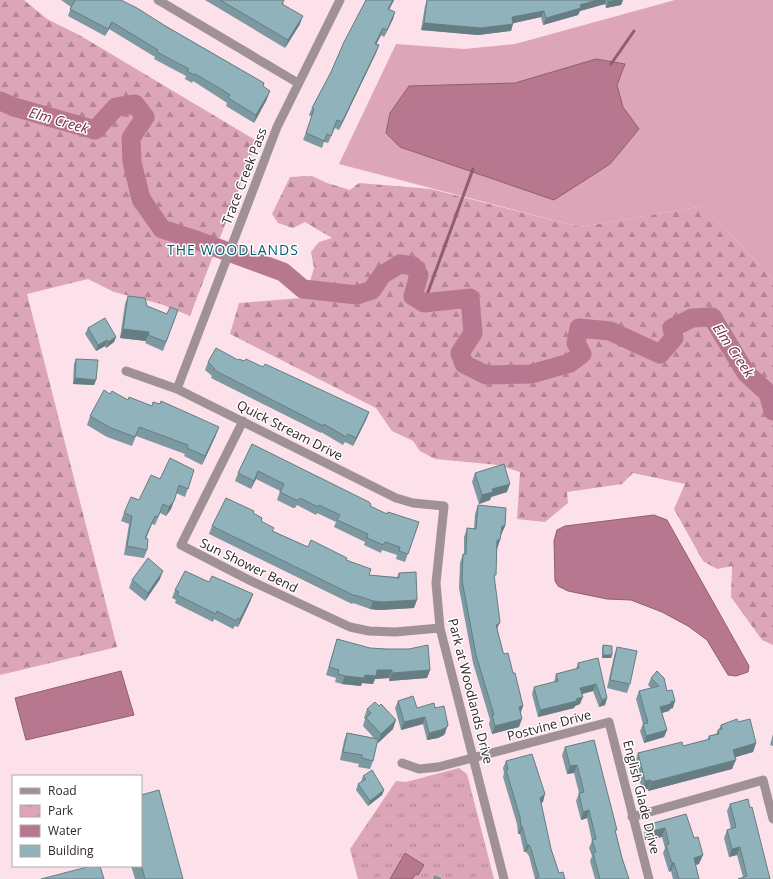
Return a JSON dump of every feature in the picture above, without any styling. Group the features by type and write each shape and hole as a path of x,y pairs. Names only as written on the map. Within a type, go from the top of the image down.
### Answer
{"street":[{"path":"158,0 298,83"},
{"name":"Trace Creek Pass","path":"176,389 277,127 340,0"},
{"name":"Quick Stream Drive","path":"126,371 176,389 396,498 414,503 444,506"},
{"name":"Sun Shower Bend","path":"243,421 181,545 251,581 350,627 369,631 395,632 440,628"},
{"name":"Park at Woodlands Drive","path":"444,506 436,583 440,628 504,879"},
{"name":"Postvine Drive","path":"402,763 419,769 438,768 609,722"},
{"name":"English Glade Drive","path":"609,722 649,879"},
{"path":"632,817 763,780 773,819"}],"green space":[{"path":"0,0 24,0 47,19 81,36 257,141 190,316 161,304 114,292 88,279 27,294 117,647 0,675"},
{"path":"675,0 773,0 773,279 704,206 580,227 339,164 396,44 464,49 515,44"},
{"path":"312,176 327,183 350,190 359,183 431,189 580,227 704,206 773,279 773,645 762,640 731,597 732,566 717,569 703,561 674,509 685,484 633,473 622,484 567,492 568,503 545,522 517,519 520,472 498,465 435,459 420,451 413,441 392,431 376,408 230,334 239,303 301,298 306,295 314,268 311,252 319,242 332,238 305,222 293,228 278,223 272,214 290,177"},
{"path":"459,768 467,774 494,879 358,879 350,849 396,781 406,782"}],"water":[{"path":"596,59 625,64 617,85 623,107 639,129 610,164 554,200 400,147 386,133 390,113 409,86 515,83"},
{"path":"654,515 667,520 749,666 748,672 736,676 728,675 707,640 688,626 662,612 631,600 607,599 568,591 558,586 555,581 554,541 557,530 565,526"},
{"path":"121,671 134,715 26,740 15,698"},
{"path":"405,853 424,865 418,875 416,874 412,879 390,879"}],"building":[{"path":"74,0 121,0 264,83 263,86 270,91 256,115 228,98 230,95 221,89 187,71 189,69 157,52 158,50 112,22 108,29 70,9 75,1"},
{"path":"220,0 284,0 282,4 303,16 288,40"},
{"path":"366,0 393,0 388,9 395,12 387,30 383,28 375,44 379,45 342,122 337,120 331,136 327,134 324,141 306,133 314,109 312,108"},
{"path":"427,0 597,0 580,5 581,8 546,18 544,11 512,17 513,24 481,28 424,23"},
{"path":"128,296 145,298 147,306 167,314 170,307 178,310 166,342 148,335 149,332 123,329"},
{"path":"105,318 116,337 108,342 107,340 98,345 88,328"},
{"path":"216,348 238,360 244,361 246,359 263,367 265,364 369,412 356,438 348,434 346,437 324,424 323,426 214,370 215,369 208,362"},
{"path":"76,359 98,360 96,380 75,378"},
{"path":"104,390 110,394 112,391 128,400 129,397 152,406 153,402 160,404 161,401 219,427 205,456 187,448 188,445 139,427 135,437 111,428 90,416"},
{"path":"252,444 369,502 371,504 370,506 387,514 388,512 419,522 408,554 399,551 400,547 385,542 383,545 367,538 368,534 337,520 340,515 319,505 318,507 300,498 296,500 280,492 284,484 258,471 254,481 238,473"},
{"path":"170,458 194,470 188,489 179,485 174,501 169,507 163,504 158,517 155,516 145,538 148,539 147,550 127,546 132,516 124,513 131,497 139,500 151,475 160,479"},
{"path":"504,464 510,484 492,489 493,492 482,495 475,473"},
{"path":"226,498 254,511 253,513 262,518 261,521 274,528 272,531 308,547 311,540 347,558 346,560 371,569 369,575 399,578 399,573 416,572 417,600 382,602 355,596 212,526"},
{"path":"478,505 506,508 505,526 502,526 500,540 497,540 496,575 494,575 500,622 496,625 503,652 504,654 508,653 513,673 515,673 523,706 519,707 522,719 495,726 492,715 494,715 476,655 462,580 463,554 466,554 467,528 476,529"},
{"path":"148,558 163,571 148,593 132,580"},
{"path":"185,571 209,582 212,576 253,594 240,619 238,618 236,621 217,611 216,614 177,595 179,592 175,590"},
{"path":"337,639 370,648 409,649 428,645 430,670 392,673 392,670 377,670 376,676 365,675 364,678 338,674 339,670 329,667"},
{"path":"603,645 612,646 612,655 603,655"},
{"path":"617,647 637,651 630,684 610,680"},
{"path":"598,658 607,698 602,700 596,684 580,688 583,697 576,699 577,701 540,710 534,687 558,681 556,674 579,668 578,663"},
{"path":"657,671 664,678 667,691 672,690 675,701 671,702 671,704 660,707 667,730 646,736 643,724 648,723 639,691 659,686 651,678"},
{"path":"413,696 417,708 434,703 435,708 444,706 448,725 447,727 429,733 425,717 404,722 398,701"},
{"path":"375,702 379,706 381,704 396,720 381,734 366,718 371,713 367,709"},
{"path":"737,719 738,722 750,719 756,743 733,750 736,760 651,782 651,780 645,781 638,753 682,742 683,746 710,739 709,736 719,734 718,730 722,729 721,725"},
{"path":"347,733 378,739 373,761 362,758 362,755 343,752"},
{"path":"594,740 617,830 615,830 622,858 629,879 600,879 593,853 596,852 592,840 596,839 589,810 583,812 579,793 584,792 577,765 570,766 565,747"},
{"path":"532,754 545,794 540,798 551,849 559,873 563,872 565,879 536,879 539,877 531,849 529,845 527,845 522,826 521,827 520,817 506,770 508,769 506,761"},
{"path":"372,770 384,790 370,801 358,784 366,779 363,776"},
{"path":"159,790 183,879 145,879 142,867 142,795"},
{"path":"748,799 750,808 752,807 770,879 738,879 747,876 740,847 732,849 727,830 736,827 730,804"},
{"path":"686,814 694,838 698,837 703,855 694,858 699,879 679,879 666,845 669,844 665,828 648,832 647,825"},
{"path":"87,867 100,867 104,879 41,879"},
{"path":"435,876 441,879 434,879"}],"waterway":[{"path":"611,64 634,31"},
{"name":"Elm Creek","path":"0,101 14,107 95,130 116,107 135,104 145,117 131,138 132,162 141,199 162,229 283,272 303,289 357,295 372,290 382,275 400,264 413,266 419,275 413,296 424,303 470,298 473,333 460,353 464,364 486,375 531,374 570,363 582,354 576,343 579,328 610,331 660,354 674,338 672,328 692,318 712,317 746,373 768,393 773,411"},
{"path":"424,303 473,169"}],"district":[{"name":"THE WOODLANDS","path":"233,249"}]}
